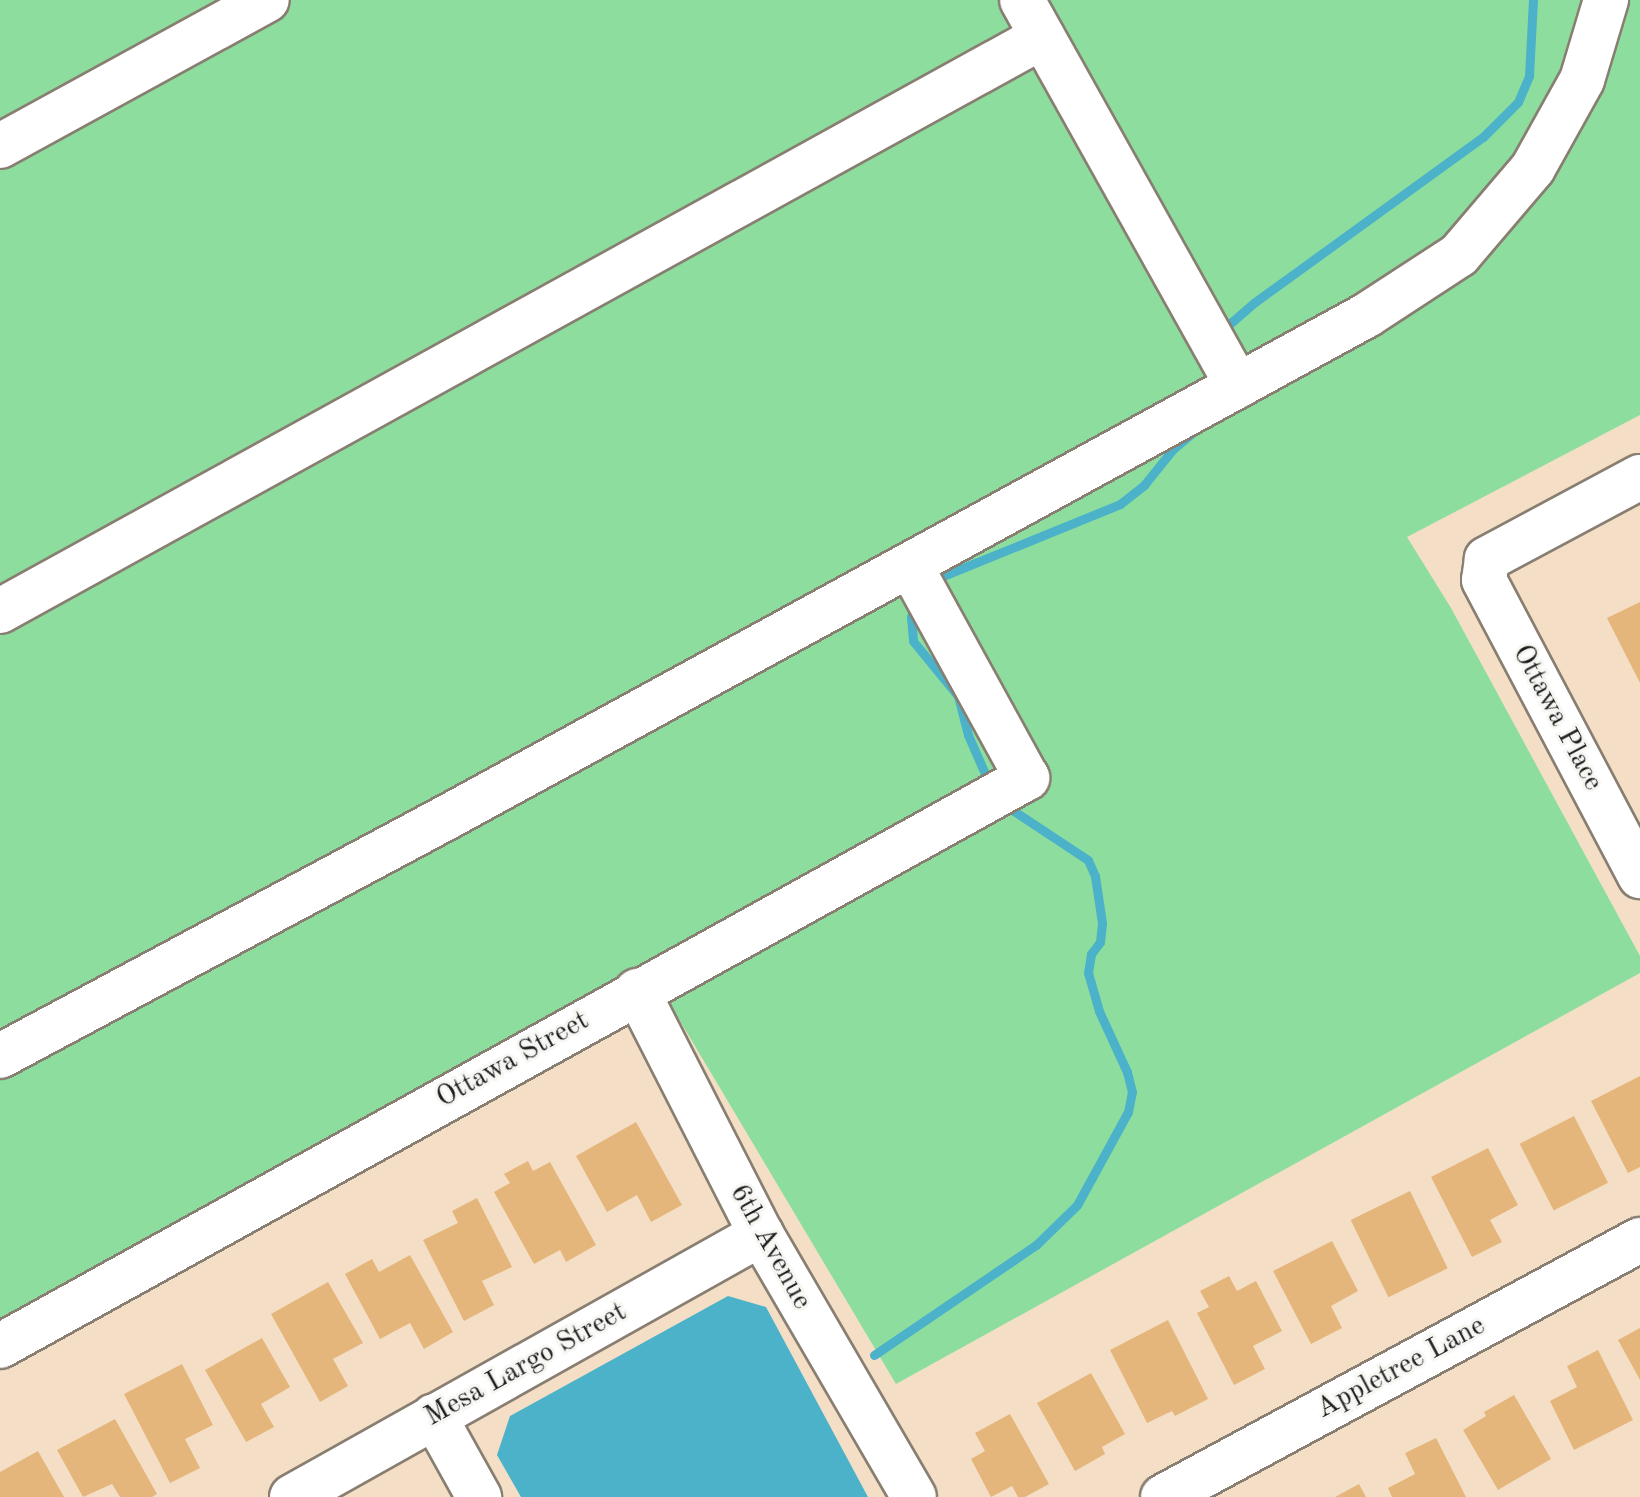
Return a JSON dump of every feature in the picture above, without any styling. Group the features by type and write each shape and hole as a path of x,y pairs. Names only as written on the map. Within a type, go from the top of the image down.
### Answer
{"street":[{"path":"0,146 267,0"},
{"path":"0,1056 1238,386 1367,315 1459,255 1533,168 1582,80 1606,0"},
{"path":"0,611 1032,18 1238,386"},
{"name":"Ottawa Place","path":"1640,477 1487,559 1484,580 1640,876"},
{"name":"Ottawa Street","path":"0,1346 1027,778 910,565"},
{"name":"6th Avenue","path":"637,991 761,1234 914,1497"},
{"name":"Mesa Largo Street","path":"292,1497 761,1234"},
{"name":"Appletree Lane","path":"1163,1497 1640,1240"},
{"path":"434,1416 479,1497"}],"green space":[{"path":"0,0 1640,0 1640,415 1407,537 1451,608 1640,956 1640,973 896,1384 664,994 0,1350"}],"water":[{"path":"728,1296 766,1307 868,1497 521,1497 497,1455 510,1416"}],"building":[{"path":"1640,602 1640,683 1607,618"},
{"path":"1640,1076 1640,1167 1628,1173 1591,1101"},
{"path":"1574,1116 1608,1183 1554,1211 1520,1144"},
{"path":"636,1122 682,1205 651,1222 637,1195 607,1212 576,1156"},
{"path":"1488,1148 1518,1205 1490,1220 1502,1242 1472,1257 1431,1177"},
{"path":"528,1161 533,1171 550,1162 596,1245 566,1262 560,1250 534,1264 494,1192 510,1183 504,1174"},
{"path":"1410,1191 1448,1268 1388,1297 1351,1220"},
{"path":"477,1198 512,1267 482,1281 494,1305 464,1321 423,1240 458,1223 452,1211"},
{"path":"1332,1241 1358,1291 1331,1306 1342,1328 1311,1344 1273,1271"},
{"path":"410,1255 453,1332 424,1349 410,1323 380,1339 345,1274 372,1259 379,1272"},
{"path":"1229,1276 1237,1291 1256,1281 1282,1331 1253,1346 1265,1369 1234,1385 1197,1313 1209,1307 1200,1291"},
{"path":"328,1282 363,1343 333,1359 348,1386 320,1402 271,1314"},
{"path":"1168,1320 1208,1399 1175,1416 1172,1411 1147,1423 1110,1350"},
{"path":"1640,1328 1640,1380 1618,1340"},
{"path":"262,1338 290,1387 261,1404 274,1427 246,1442 205,1370"},
{"path":"1598,1350 1633,1420 1574,1450 1550,1401 1577,1387 1567,1366"},
{"path":"182,1364 213,1425 185,1439 200,1468 170,1483 124,1394"},
{"path":"1091,1373 1125,1434 1102,1447 1105,1454 1075,1471 1037,1403"},
{"path":"1514,1395 1551,1459 1498,1490 1463,1430 1486,1416 1484,1412"},
{"path":"1010,1414 1049,1484 1025,1497 1018,1497 1012,1486 991,1497 971,1459 985,1451 975,1433"},
{"path":"115,1419 157,1494 152,1497 120,1497 112,1484 83,1497 57,1450"},
{"path":"1436,1438 1466,1497 1392,1497 1388,1488 1415,1474 1405,1453"},
{"path":"38,1451 64,1497 0,1497 0,1472"},
{"path":"1359,1484 1366,1497 1335,1497"}],"waterway":[{"path":"1226,327 1255,302 1483,137 1518,102 1529,76 1533,0"},
{"path":"943,576 1120,504 1144,485 1173,449 1192,433"},
{"path":"915,605 911,617 913,641 958,696 968,735 986,776"},
{"path":"874,1355 1036,1245 1077,1205 1128,1112 1132,1092 1127,1072 1099,1011 1088,973 1091,954 1100,942 1102,923 1095,876 1088,860 1014,811"}]}
